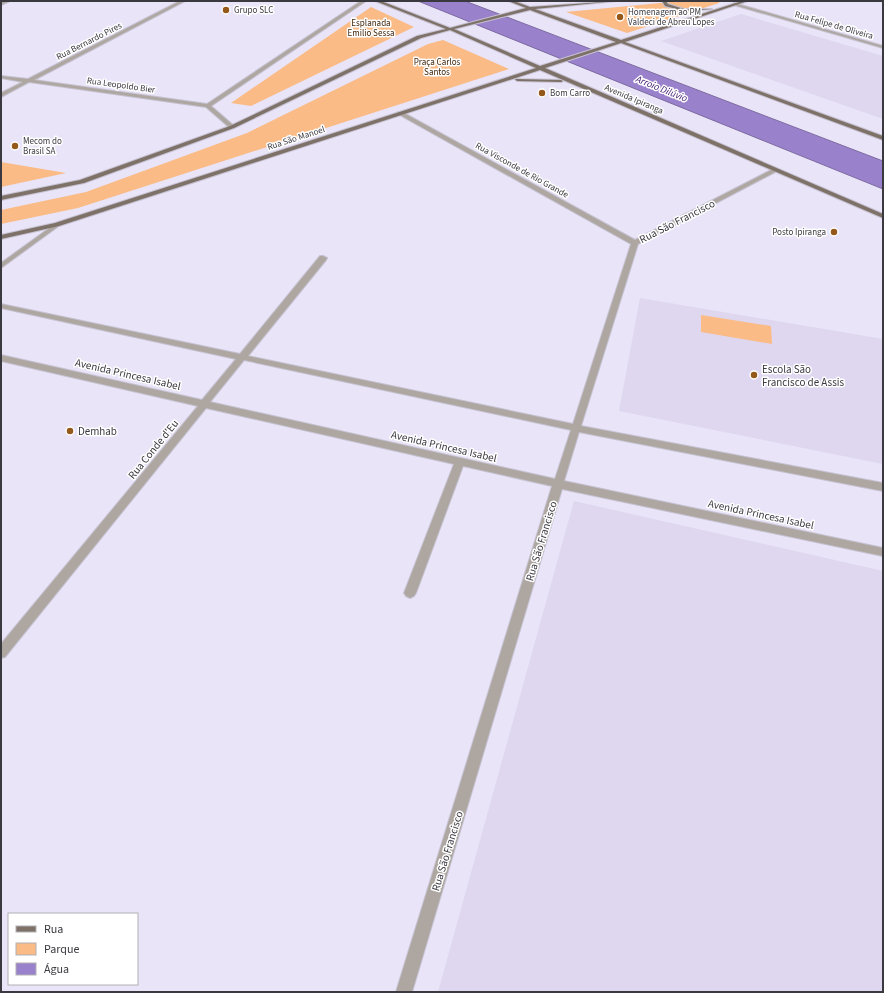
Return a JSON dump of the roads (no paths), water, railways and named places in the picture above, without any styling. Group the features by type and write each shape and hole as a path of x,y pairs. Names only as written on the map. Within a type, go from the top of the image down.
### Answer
{"main road":[{"name":"Avenida Ipiranga","path":"377,1 450,29 883,216"},
{"path":"510,1 883,138"},
{"path":"1,198 82,182 232,127 419,37 531,8 615,1"},
{"path":"664,1 666,5 670,7 684,10 723,8"},
{"path":"730,1 735,4"},
{"name":"Rua São Manoel","path":"1,237 57,225 400,113 560,63 746,1"},
{"path":"505,80 532,79 571,82"}],"street":[{"path":"1,4 8,1"},
{"name":"Rua Bernardo Pires","path":"1,95 183,1"},
{"path":"232,127 208,106 364,1"},
{"name":"Rua Felipe de Oliveira","path":"735,4 883,47"},
{"name":"Rua Leopoldo Bier","path":"1,77 208,106"},
{"name":"Rua Visconde de Rio Grande","path":"400,113 635,242"},
{"name":"Rua São Francisco","path":"404,992 558,484 635,242 775,170"},
{"name":"Rua São Manoel","path":"1,266 57,225"},
{"name":"Rua Conde d'Eu","path":"1,653 206,404 323,258"},
{"path":"1,306 244,356 576,428 883,487"},
{"name":"Avenida Princesa Isabel","path":"1,358 558,484 883,552"},
{"path":"410,593 460,462"}],"water":[{"name":"Arroio Dilúvio","path":"418,1 465,1 883,161 883,189"}],"place":[{"name":"Grupo SLC","path":"226,10"},
{"name":"Homenagem ao PM Valdeci de Abreu Lopes","path":"620,17"},
{"name":"Bom Carro","path":"542,93"},
{"name":"Mecom do Brasil SA","path":"15,146"},
{"name":"Posto Ipiranga","path":"834,232"},
{"name":"Escola São Francisco de Assis","path":"754,375"},
{"name":"Demhab","path":"70,431"}],"park label":[{"name":"Esplanada Emilio Sessa","path":"371,28"},
{"name":"Praça Carlos Santos","path":"437,68"}]}
